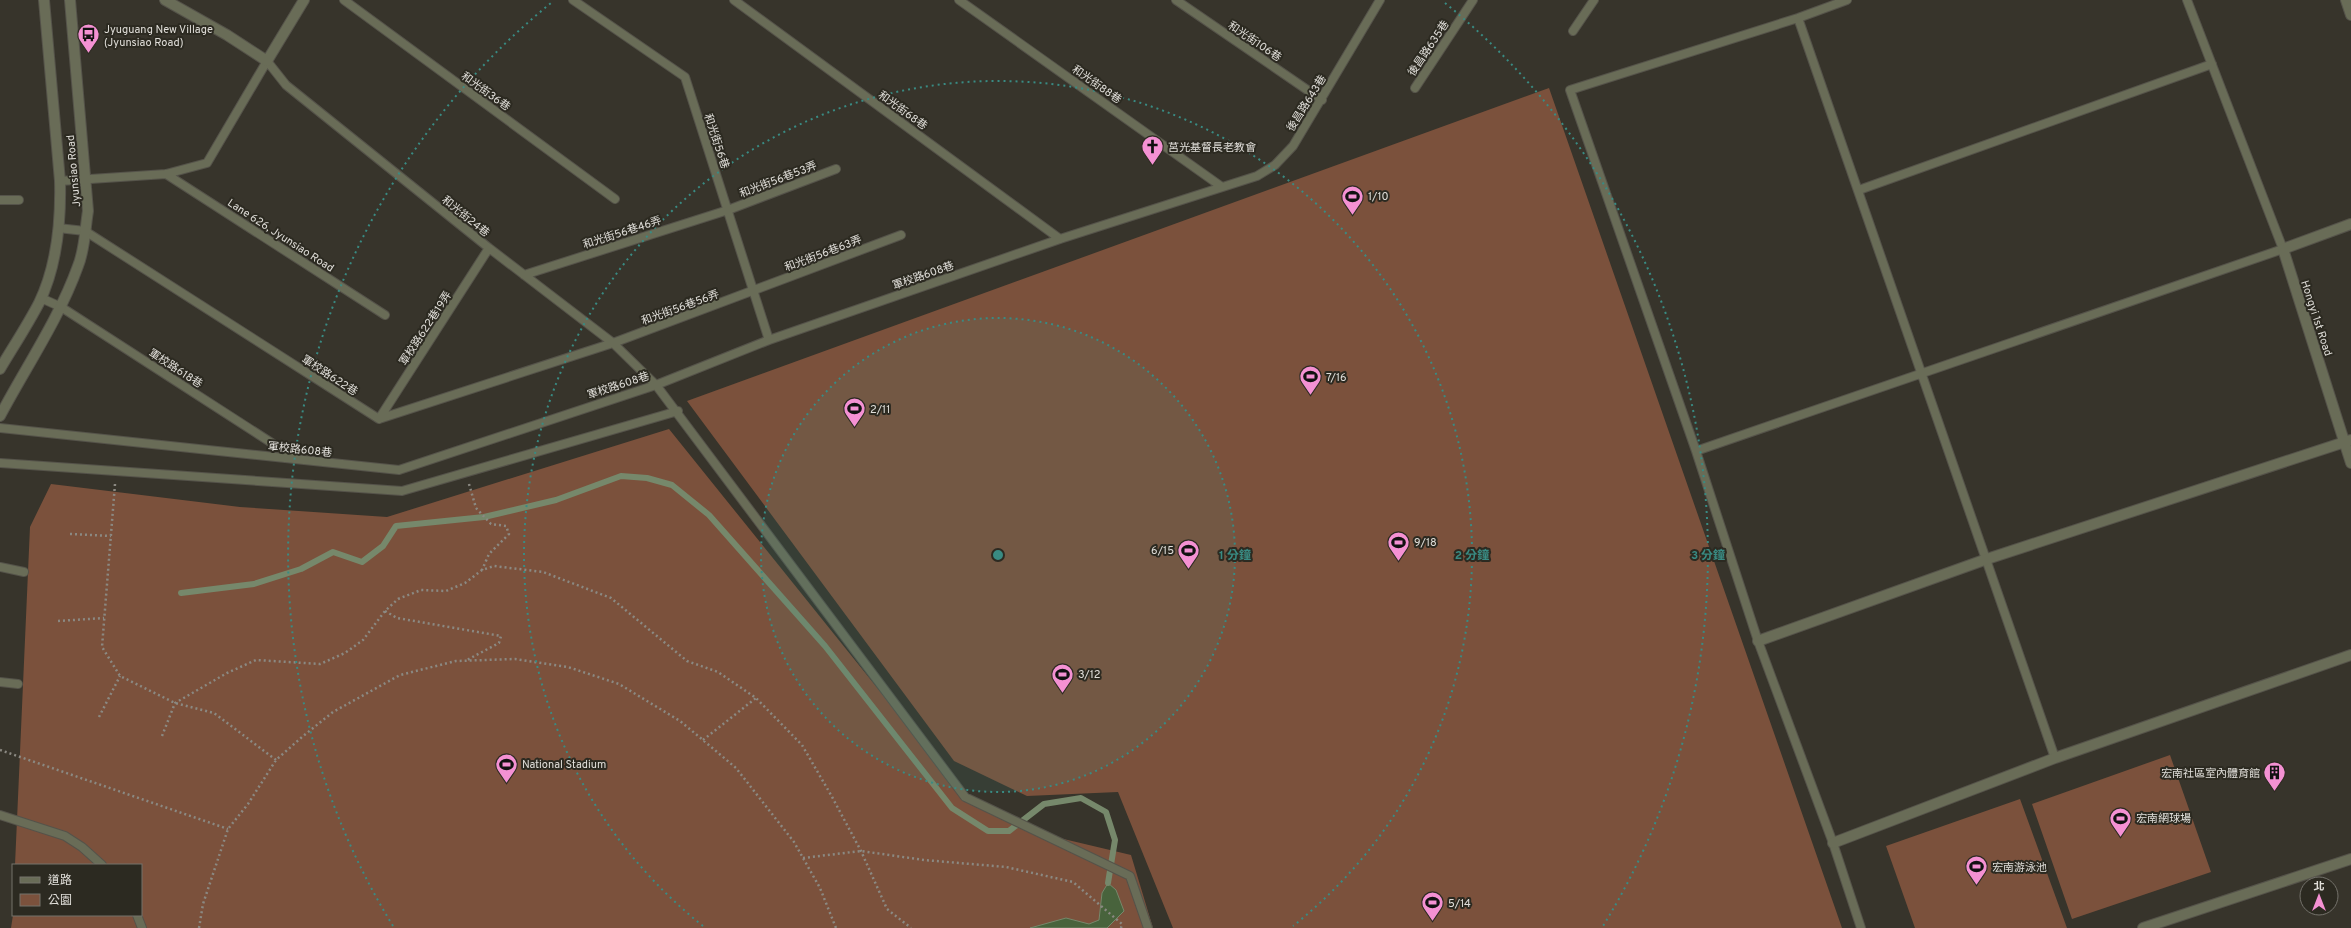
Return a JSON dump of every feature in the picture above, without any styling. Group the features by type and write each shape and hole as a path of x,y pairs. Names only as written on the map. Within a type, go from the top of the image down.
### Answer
{"street":[{"name":"Jyunsiao Road","path":"0,369 41,298 54,261 58,228 60,181 44,0"},
{"name":"Jyunsiao Road","path":"0,416 60,307 79,265 85,232 88,212 86,179 70,0"},
{"path":"165,0 227,34 267,61 304,0"},
{"path":"2346,0 2351,15"},
{"path":"2283,249 2351,224"},
{"name":"Hongyi 1st Road","path":"2283,249 2348,441 2351,463"},
{"path":"1758,641 1987,559 2348,441"},
{"path":"1833,843 2055,758 2351,655"},
{"path":"2143,928 2351,859"}],"lane":[{"name":"和光街36巷","path":"344,0 615,199"},
{"name":"和光街56巷","path":"573,0 685,77 769,340"},
{"name":"和光街68巷","path":"734,0 1060,239"},
{"name":"和光街88巷","path":"959,0 1222,187"},
{"name":"和光街106巷","path":"1176,0 1322,100"},
{"name":"後昌路643巷","path":"1222,187 1257,176 1275,165 1293,146 1322,100 1380,0"},
{"name":"後昌路635巷","path":"1415,88 1473,0"},
{"path":"1573,31 1594,0"},
{"path":"1847,0 1798,18 1570,90 1696,451 1758,641 1833,843 1861,928"},
{"path":"1696,451 2283,249 2187,0"},
{"path":"1798,18 2055,758"},
{"path":"60,181 166,174 207,163 267,61"},
{"name":"和光街24巷","path":"267,61 286,85 489,248 613,343 656,384 678,411 966,797 1130,876 1148,928"},
{"path":"1859,190 2212,64"},
{"name":"和光街56巷53弄","path":"728,210 836,169"},
{"name":"Lane 626, Jyunsiao Road","path":"166,174 385,315"},
{"name":"軍校路608巷","path":"0,428 399,470 656,384 769,340 1060,239 1222,187"},
{"path":"0,200 19,200"},
{"name":"和光街56巷46弄","path":"524,275 728,210"},
{"name":"軍校路622巷","path":"58,228 85,232 379,419"},
{"name":"和光街56巷63弄","path":"754,292 901,235"},
{"name":"軍校路622巷19弄","path":"379,419 489,248"},
{"name":"和光街56巷56弄","path":"613,343 754,292"},
{"name":"軍校路618巷","path":"41,298 60,307 298,460"},
{"path":"379,419 613,343"},
{"path":"0,463 402,491 678,411"},
{"path":"0,567 24,572"},
{"path":"0,682 18,684"},
{"path":"0,815 65,836 82,847 101,864"},
{"path":"137,916 142,928"}],"path":[{"path":"116,471 102,647 120,676 175,703 214,713 276,760"},
{"path":"466,472 476,508 491,524 506,526 509,534 489,554 482,570"},
{"path":"70,534 111,536"},
{"path":"162,736 175,703 228,673 256,660 320,664 345,653 363,640 385,611 398,599 421,590 446,591 465,584 482,570 494,566 542,572 611,598 687,661 718,672 756,698 802,745 831,794 861,851 887,909 911,928"},
{"path":"385,611 396,618 501,636 499,643 466,660"},
{"path":"58,620 104,618"},
{"path":"199,928 203,904 228,829 276,760 302,736 333,712 400,675 456,661 515,658 568,667 619,684 674,718 703,740 736,768 794,842 820,888 836,928"},
{"path":"100,717 120,676"},
{"path":"703,740 756,698"},
{"path":"0,750 228,829"},
{"path":"803,858 861,851 1014,869 1073,882 1099,903 1122,926"}],"green space":[{"path":"1549,88 1842,928 1173,928 1118,792 1027,796 954,761 687,401"},
{"path":"669,429 965,797 1051,836 1131,855 1153,928 11,928 13,916 142,916 142,864 15,864 30,527 51,484 240,507 387,517"},
{"name":"宏南網球場","path":"2170,755 2211,872 2072,919 2032,804"},
{"name":"宏南游泳池","path":"2020,799 2067,928 1915,928 1886,846"}],"shaded area":[{"path":"1108,883 1116,890 1124,911 1107,928 1030,928 1066,918 1089,924 1099,920 1102,893"}],"waterway":[{"path":"181,593 254,584 301,569 333,552 362,562 383,546 396,526 484,517 556,500 621,476 647,478 672,485 709,515 825,646 952,808 988,831 1009,831 1044,804 1081,798 1106,812 1115,840 1108,883"}],"place":[{"name":"Jyuguang New Village (Jyunsiao Road)","path":"88,54"},
{"name":"莒光基督長老教會","path":"1153,166"},
{"name":"1/10","path":"1352,216"},
{"name":"7/16","path":"1311,396"},
{"name":"2/11","path":"855,428"},
{"name":"9/18","path":"1399,562"},
{"name":"6/15","path":"1189,570"},
{"name":"3/12","path":"1063,694"},
{"name":"National Stadium","path":"506,784"},
{"name":"宏南社區室內體育館","path":"2275,792"},
{"name":"宏南網球場","path":"2121,838"},
{"name":"宏南游泳池","path":"1976,886"},
{"name":"5/14","path":"1433,922"}]}
